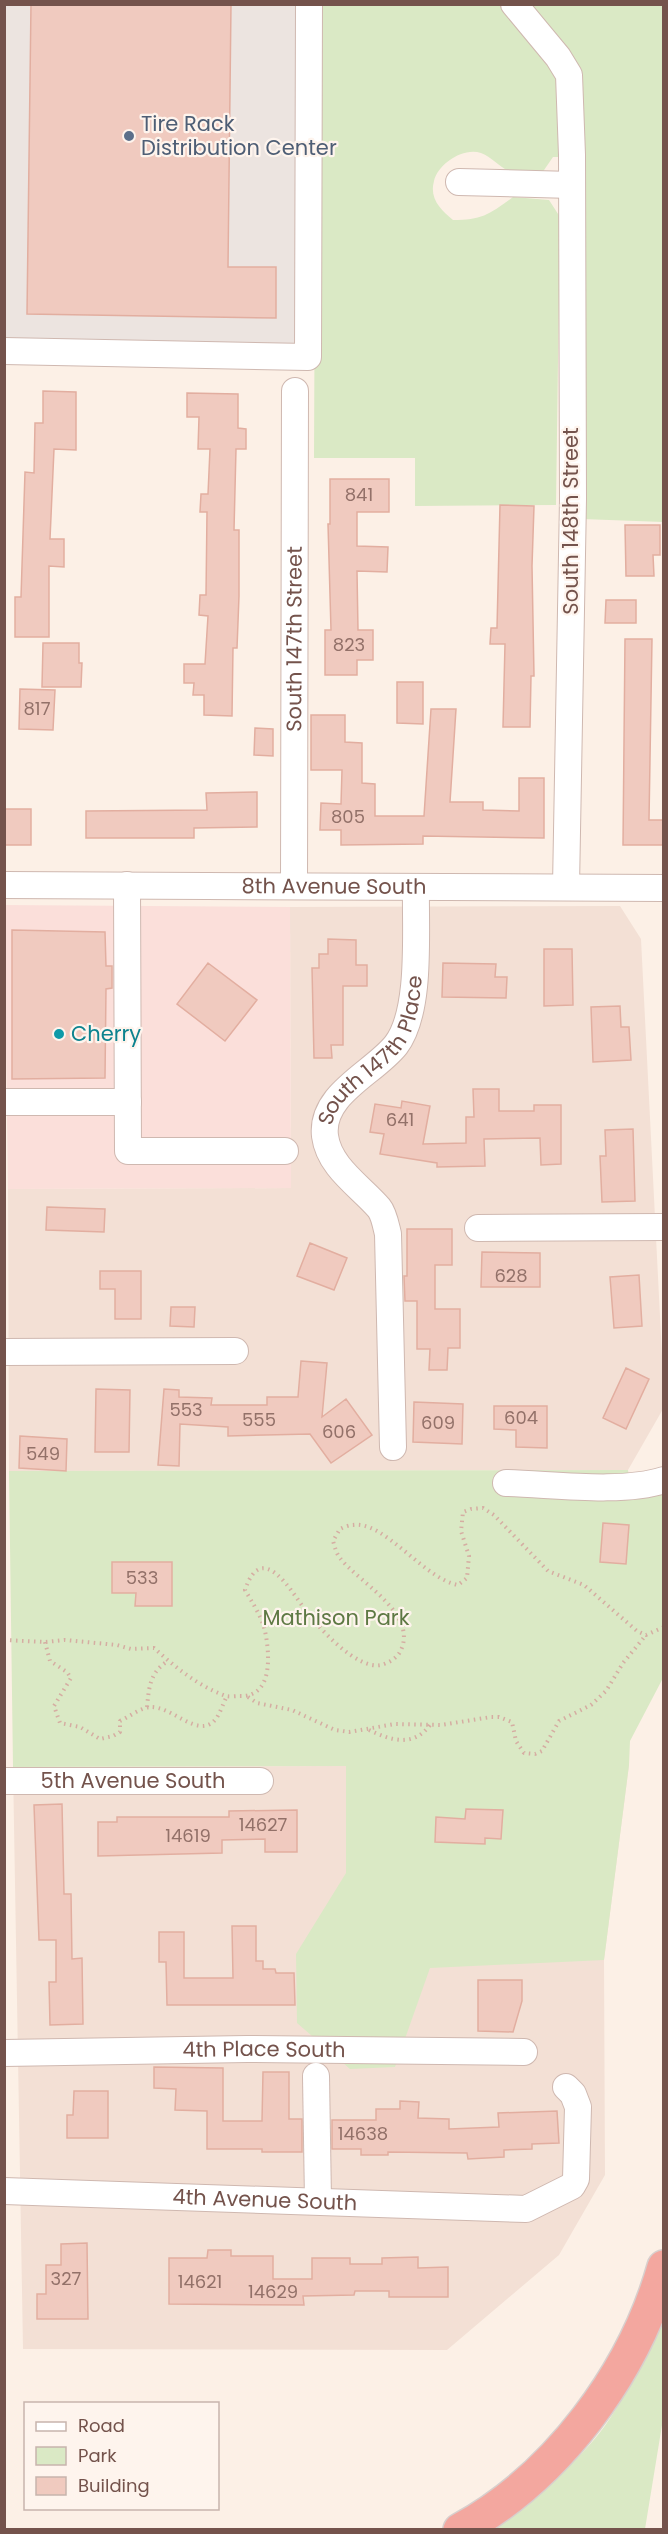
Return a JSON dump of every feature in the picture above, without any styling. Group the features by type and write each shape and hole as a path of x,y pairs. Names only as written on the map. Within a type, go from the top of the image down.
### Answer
{"highway":[{"path":"460,2529 480,2519 525,2486 569,2440 612,2380 657,2289 663,2268"}],"street":[{"path":"4,351 308,357 309,4"},
{"name":"South 148th Street","path":"514,4 558,57 569,75 572,155 573,499 566,888"},
{"path":"459,182 572,185"},
{"name":"South 147th Street","path":"294,885 295,392"},
{"name":"8th Avenue South","path":"4,885 663,888"},
{"path":"127,885 128,1151 285,1151"},
{"name":"South 147th Place","path":"393,1447 388,1234 381,1210 335,1162 325,1136 326,1121 331,1107 396,1045 404,1029 411,1003 415,971 416,887"},
{"path":"4,1102 128,1102"},
{"path":"477,1228 663,1227"},
{"path":"4,1352 235,1351"},
{"path":"506,1483 622,1486 650,1484 663,1480"},
{"name":"5th Avenue South","path":"4,1781 260,1780"},
{"name":"4th Place South","path":"4,2053 247,2049 524,2052"},
{"path":"316,2076 318,2201"},
{"name":"4th Avenue South","path":"4,2191 526,2209 572,2186 576,2179 578,2106 573,2094 566,2087"}],"path":[{"path":"4,1640 45,1642 64,1640 117,1645 131,1649 154,1648 186,1676 227,1696 255,1694 266,1680 268,1656 265,1629 245,1590 250,1576 258,1569 269,1569 280,1576 293,1590 306,1611 336,1643 360,1661 374,1666 389,1663 399,1654 403,1642 402,1628 387,1602 338,1556 333,1541 340,1529 356,1524 374,1530 400,1546 434,1576 446,1583 458,1585 466,1578 469,1556 460,1520 463,1512 483,1508 495,1515 548,1571 584,1586 624,1621 646,1635"},
{"path":"247,1696 257,1703 292,1710 334,1730 349,1732 395,1724 458,1724 491,1717 507,1719 512,1722 516,1741 521,1750 524,1753 535,1754 542,1751 559,1721 591,1705 606,1691 646,1635 663,1627"},
{"path":"45,1642 50,1661 67,1672 70,1678 54,1706 60,1723 80,1727 100,1738 120,1732 120,1721 147,1707 156,1707 180,1716 199,1727 205,1727 215,1720 227,1696"},
{"path":"147,1707 149,1684 154,1672 168,1661"},
{"path":"368,1730 390,1740 403,1740 423,1734 430,1725"}],"shaded area":[{"path":"5,5 316,5 314,369 5,362"},
{"path":"4,905 290,907 291,1188 8,1189"},
{"path":"620,906 641,939 663,1376 663,1409 628,1470 9,1471 8,1189 291,1188 290,907"},
{"path":"629,1765 604,1960 605,2175 559,2255 447,2350 23,2349 13,1767"}],"green space":[{"path":"316,5 663,5 663,522 582,519 583,157 553,157 542,173 521,173 505,169 481,153 467,152 452,158 440,169 433,187 437,204 453,220 485,215 513,197 549,200 560,217 556,505 415,506 415,458 314,458"},
{"name":"Mathison Park","path":"628,1470 631,1490 663,1493 663,1678 630,1741 629,1765 604,1960 430,1968 395,2067 350,2069 297,2023 296,1954 346,1873 346,1766 13,1767 9,1471"},
{"path":"663,2308 663,2419 645,2529 488,2530 544,2488 595,2438 621,2400"}],"building":[{"name":"Tire Rack Distribution Center","path":"31,4 231,4 228,267 276,267 276,318 27,314"},
{"path":"43,391 76,392 76,450 54,449 50,539 64,539 64,567 49,566 49,637 15,637 15,597 21,597 25,472 34,473 35,423 43,423"},
{"path":"187,393 238,394 238,428 246,429 246,449 236,449 234,530 239,530 239,596 237,648 233,648 232,716 204,715 204,695 193,695 194,683 184,683 184,664 205,664 208,616 199,615 200,595 206,595 207,512 200,512 201,494 208,494 210,449 198,449 199,417 187,417"},
{"path":"330,479 389,479 389,512 357,512 357,546 388,547 387,572 357,571 358,630 373,630 373,660 357,660 357,675 325,675 325,630 331,630 328,524 330,524"},
{"path":"500,505 534,506 532,566 534,676 531,676 530,727 503,727 505,644 490,644 491,628 497,628"},
{"path":"625,525 660,525 660,555 653,555 654,576 626,576"},
{"path":"606,600 636,600 636,623 605,623"},
{"path":"625,639 652,639 649,820 663,820 663,845 623,845"},
{"path":"43,643 79,643 79,663 82,663 81,687 42,687"},
{"path":"397,682 423,682 423,724 397,723"},
{"path":"20,689 55,690 53,730 19,729"},
{"path":"431,709 456,709 450,802 483,802 483,810 519,811 519,778 544,778 544,838 423,836 423,844 341,845 341,830 320,830 321,803 341,804 342,770 311,770 311,715 345,715 345,742 362,743 362,783 375,784 375,816 424,816"},
{"path":"255,728 273,729 273,756 254,755"},
{"path":"257,792 257,827 194,828 194,838 86,838 86,811 207,810 206,793"},
{"path":"4,809 31,809 31,845 4,845"},
{"name":"Cherry","path":"12,930 105,932 106,966 112,966 112,988 106,989 105,1078 12,1079"},
{"path":"328,939 356,940 356,965 367,965 367,986 343,986 343,1045 331,1045 332,1058 314,1058 312,968 319,968 319,954 328,954"},
{"path":"544,949 572,949 573,1005 544,1006"},
{"path":"208,963 257,1000 225,1041 177,1004"},
{"path":"443,963 496,964 495,977 507,977 506,998 442,997"},
{"path":"620,1006 621,1027 629,1027 631,1060 593,1062 591,1007"},
{"path":"473,1089 499,1089 499,1111 534,1111 534,1105 561,1105 561,1164 541,1165 540,1138 484,1139 485,1166 437,1167 437,1163 380,1154 384,1134 370,1132 375,1104 401,1108 402,1101 430,1106 423,1144 466,1143 466,1117 474,1117"},
{"path":"633,1129 635,1201 602,1202 600,1156 606,1156 605,1130"},
{"path":"47,1207 105,1209 104,1232 46,1230"},
{"path":"407,1229 452,1229 452,1265 435,1265 435,1309 460,1309 460,1348 448,1348 447,1370 429,1370 430,1349 417,1349 417,1301 405,1301"},
{"path":"310,1243 347,1258 334,1290 297,1276"},
{"path":"482,1252 540,1253 540,1287 481,1287"},
{"path":"100,1271 141,1271 141,1319 115,1319 115,1289 100,1289"},
{"path":"639,1275 642,1326 614,1328 610,1277"},
{"path":"171,1307 195,1307 194,1327 170,1326"},
{"path":"301,1361 327,1363 322,1417 346,1399 372,1435 331,1463 310,1434 228,1436 228,1427 180,1424 179,1466 158,1465 164,1389 179,1390 179,1397 212,1398 211,1405 267,1405 267,1397 298,1397"},
{"path":"626,1368 649,1379 626,1429 603,1418"},
{"path":"96,1389 130,1390 129,1452 95,1452"},
{"path":"414,1402 463,1404 462,1444 413,1442"},
{"path":"494,1406 547,1406 547,1448 516,1447 516,1430 494,1429"},
{"path":"20,1436 67,1439 66,1471 19,1468"},
{"path":"603,1523 629,1525 626,1564 600,1562"},
{"path":"112,1562 172,1562 172,1606 135,1606 136,1593 112,1593"},
{"path":"62,1804 64,1894 71,1894 72,1959 82,1958 83,2024 50,2025 49,1982 56,1982 56,1940 39,1940 34,1805"},
{"path":"466,1809 503,1810 501,1839 485,1838 485,1844 435,1842 436,1817 465,1819"},
{"path":"297,1810 297,1852 265,1852 265,1839 222,1840 222,1853 98,1856 98,1822 117,1822 117,1817 229,1817 229,1811"},
{"path":"232,1926 256,1926 256,1961 263,1961 263,1969 275,1969 276,1973 294,1973 295,2005 167,2005 166,1962 159,1962 159,1932 184,1932 184,1978 233,1978"},
{"path":"478,1980 522,1980 522,2001 513,2032 478,2031"},
{"path":"154,2067 223,2068 223,2121 262,2121 263,2072 289,2072 289,2119 302,2119 302,2152 207,2149 207,2111 175,2110 176,2089 154,2088"},
{"path":"74,2091 108,2091 108,2138 67,2138 67,2115 73,2115"},
{"path":"400,2101 419,2102 418,2118 449,2119 449,2129 499,2127 498,2113 557,2111 559,2143 532,2144 532,2149 504,2150 504,2157 468,2159 467,2153 388,2152 388,2155 361,2155 361,2149 332,2149 332,2120 376,2120 376,2109 400,2109"},
{"path":"87,2243 88,2319 37,2319 37,2294 46,2294 46,2265 61,2265 61,2244"},
{"path":"208,2250 231,2250 231,2256 273,2256 273,2279 312,2279 312,2258 350,2258 350,2264 382,2264 382,2258 418,2257 418,2268 448,2267 448,2297 389,2297 389,2291 355,2291 354,2295 303,2296 304,2305 169,2304 169,2258 207,2258"}],"place":[{"name":"Tire Rack Distribution Center","path":"129,136"},
{"name":"Cherry","path":"59,1034"}]}
